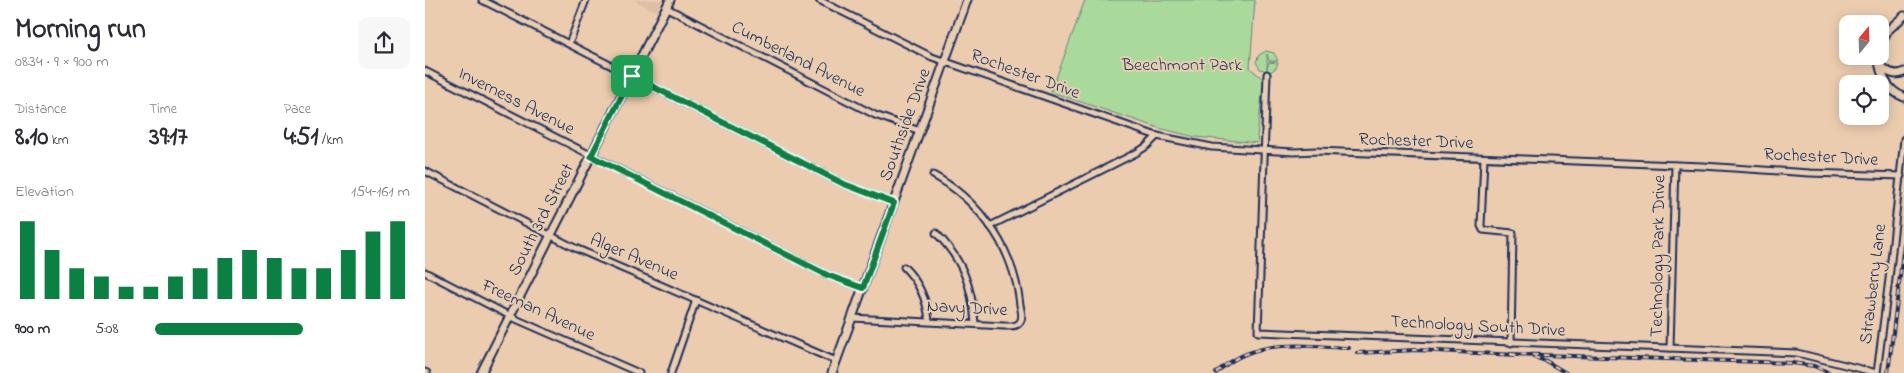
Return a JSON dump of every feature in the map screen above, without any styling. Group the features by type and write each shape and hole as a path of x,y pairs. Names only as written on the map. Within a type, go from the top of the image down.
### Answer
{"street":[{"path":"482,0 844,184 894,203"},
{"path":"569,44 586,0"},
{"name":"South 3rd Street","path":"481,373 671,0"},
{"name":"Rochester Drive","path":"819,0 932,57 1157,136 1212,147 1293,152 1675,165 1901,176"},
{"name":"Southside Drive","path":"832,373 967,0"},
{"name":"Cumberland Avenue","path":"667,8 875,115 920,131"},
{"path":"1889,29 1904,16"},
{"path":"1879,65 1887,72 1894,74 1904,72"},
{"path":"1879,65 1889,86 1904,97"},
{"name":"Inverness Avenue","path":"425,71 827,275 863,288"},
{"path":"1264,150 1267,74"},
{"path":"990,226 1136,153 1157,136"},
{"name":"Strawberry Lane","path":"1877,373 1904,139"},
{"name":"Technology South Drive","path":"1264,150 1258,332 1797,353 1877,373"},
{"path":"1484,158 1481,226 1483,230 1513,233 1511,343"},
{"name":"Technology Park Drive","path":"1670,348 1675,165"},
{"name":"Alger Avenue","path":"425,172 551,236 836,361"},
{"name":"Navy Drive","path":"852,318 975,324 1016,325 1019,323 1022,316 1016,279 1003,248 979,212 958,191 933,175"},
{"path":"936,234 956,258 969,283 975,324"},
{"path":"904,267 920,287 928,307 929,321"},
{"name":"Freeman Avenue","path":"425,272 511,315 639,373"},
{"path":"671,373 696,300"}],"shaded area":[{"path":"633,0 663,0 657,12"}],"green space":[{"name":"Beechmont Park","path":"1085,0 1255,0 1250,68 1264,80 1257,136 1258,143 1195,137 1159,128 1051,92"},
{"path":"1266,51 1274,53 1278,61 1269,61 1267,54 1267,69 1269,62 1278,63 1276,68 1270,72 1260,69 1256,62 1259,55"}],"railway":[{"path":"1888,373 1904,244"},
{"path":"1216,373 1246,354 1263,349 1279,346 1349,348"},
{"path":"1357,353 1416,350 1517,355"},
{"path":"1510,354 1792,363 1814,366 1830,373"},
{"path":"1534,357 1546,361 1566,373"}],"route":[{"path":"632,76 844,184 894,203 863,288 827,275 591,156 632,76"}]}
